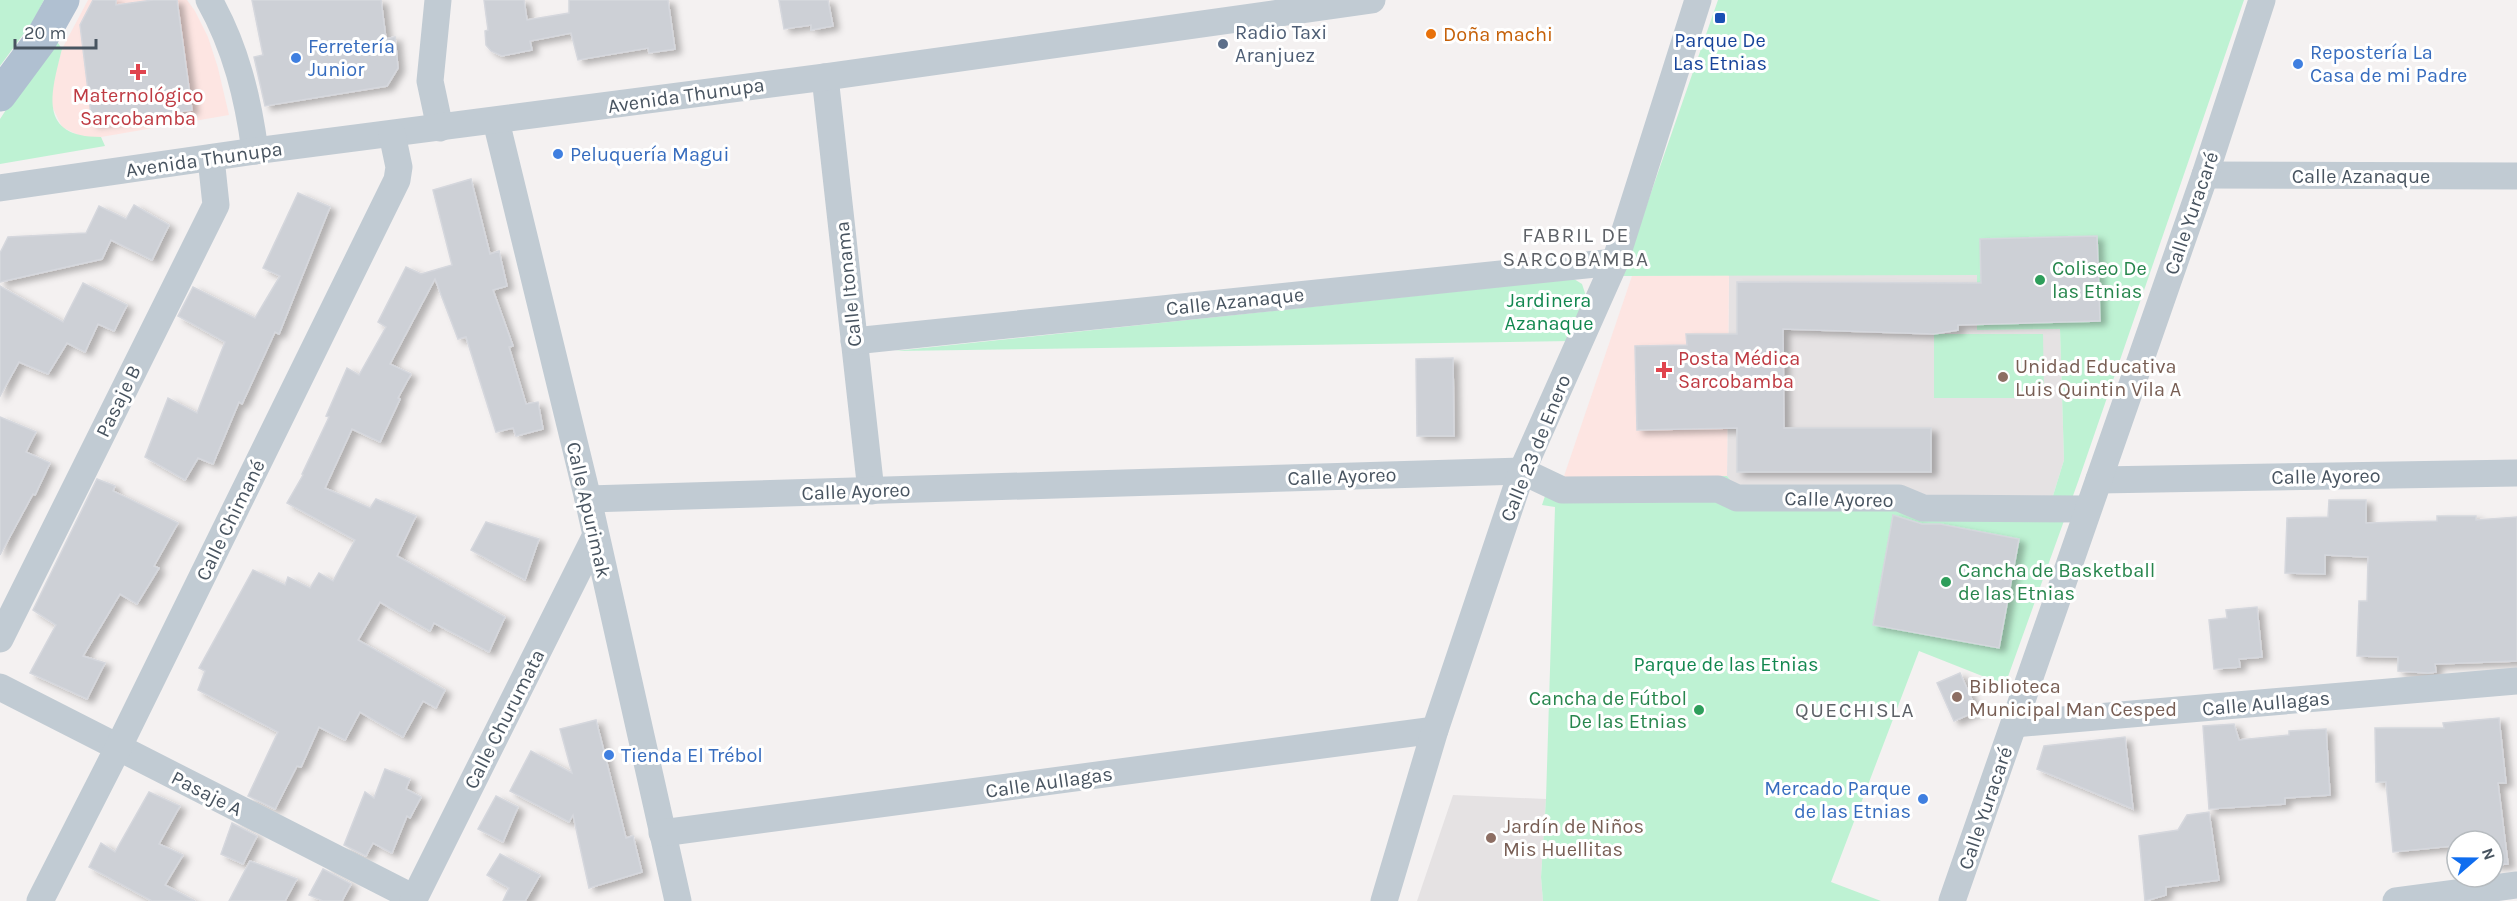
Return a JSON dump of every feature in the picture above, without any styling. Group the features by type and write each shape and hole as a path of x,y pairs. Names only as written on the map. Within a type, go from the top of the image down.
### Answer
{"main road":[{"path":"0,95 40,41 63,0"}],"street":[{"path":"209,0 226,30 239,70 249,109 255,151"},
{"path":"438,0 430,81 440,128"},
{"name":"Avenida Thunupa","path":"0,188 255,151 825,77 1372,0"},
{"name":"Calle 23 de Enero","path":"1384,901 1435,730 1522,471 1615,262 1698,0"},
{"name":"Calle Yuracaré","path":"1952,901 2205,175 2262,0"},
{"name":"Calle Itonama","path":"825,77 871,491"},
{"name":"Calle Apurimak","path":"496,121 588,499 678,901"},
{"name":"Calle Chimané","path":"40,901 118,748 397,180 399,167 392,134"},
{"name":"Pasaje B","path":"0,639 216,205 211,158"},
{"name":"Calle Azanaque","path":"2205,175 2517,176"},
{"name":"Calle Azanaque","path":"854,341 1615,262"},
{"name":"Calle Ayoreo","path":"588,499 1522,471 1562,489 1719,489 1737,498 1899,498 1923,508 2087,510"},
{"name":"Calle Ayoreo","path":"2099,480 2517,473"},
{"name":"Calle Churumata","path":"413,900 595,537"},
{"name":"Calle Aullagas","path":"2014,724 2517,681"},
{"name":"Pasaje A","path":"0,687 413,900"},
{"name":"Calle Aullagas","path":"662,833 1435,730"},
{"path":"2396,901 2517,885"}],"shaded area":[{"name":"Maternológico Sarcobamba","path":"88,0 187,0 208,37 229,115 101,137 82,137 62,127 50,102 55,75 62,49"},
{"path":"1729,275 1977,275 1977,330 2060,329 2064,460 2052,499 1737,490 1727,476"},
{"name":"Posta Médica Sarcobamba","path":"1729,275 1727,476 1563,479 1632,276"},
{"name":"Jardín de Niños Mis Huellitas","path":"1453,795 1546,799 1541,877 1543,901 1417,901"}],"green space":[{"path":"0,0 44,0 33,21 0,66"},
{"name":"Parque de las Etnias","path":"1718,0 2244,0 2079,479 2005,685 1919,651 1831,882 1881,901 1543,901 1541,877 1546,799 1555,507 1542,505 1551,478 1727,476 1738,490 1922,499 2052,499 2064,460 2060,329 1977,330 1977,275 1622,276"},
{"path":"54,37 62,49 54,81 53,96 53,110 58,121 66,129 80,135 101,137 105,146 0,164 0,119"},
{"name":"Jardinera Azanaque","path":"1574,279 1582,284 1586,296 1571,341 895,351"},
{"path":"1934,334 2043,334 2044,398 1934,398"}],"building":[{"name":"Maternológico Sarcobamba","path":"93,0 116,0 116,5 153,0 177,0 192,110 92,123 80,25"},
{"path":"252,0 381,0 386,39 395,37 398,68 387,86 265,106 254,57 263,55"},
{"path":"484,0 524,0 527,20 569,13 569,0 668,0 675,49 649,53 648,48 578,60 571,33 530,41 532,50 502,56 491,51 486,45 485,31 488,30"},
{"path":"779,0 828,0 833,26 811,30 811,25 784,29"},
{"path":"471,179 490,254 499,251 507,286 493,290 513,346 509,347 526,404 538,402 543,429 516,436 513,428 496,432 466,337 458,339 435,279 390,364 411,374 398,398 400,399 380,442 352,429 325,488 370,508 376,499 416,516 397,556 505,617 489,652 434,623 430,631 380,602 358,640 445,690 436,708 423,701 403,737 360,712 345,740 319,727 301,767 297,766 275,809 248,796 278,732 198,690 205,671 199,668 253,570 285,585 288,577 310,588 319,573 333,581 355,540 287,503 303,475 329,417 326,416 347,368 359,375 386,327 378,322 406,267 421,274 452,265 433,190"},
{"path":"298,193 330,207 279,334 275,332 242,404 239,402 213,464 198,458 185,480 145,457 168,398 197,413 225,342 178,316 193,287 255,318 280,276 263,268"},
{"path":"134,205 169,225 152,260 111,240 102,259 0,282 0,253 8,237 86,233 99,206 126,219"},
{"path":"2097,236 2100,321 1958,325 1958,330 1934,334 1783,329 1784,428 1931,428 1931,472 1737,472 1737,428 1637,430 1635,346 1687,345 1686,334 1737,334 1737,282 1981,283 1980,239"},
{"path":"83,283 127,305 114,331 98,324 85,352 67,343 48,374 19,362 0,396 0,286 63,322"},
{"path":"1453,358 1454,436 1417,436 1416,359"},
{"path":"0,417 36,432 26,452 50,463 35,495 33,494 0,555"},
{"path":"97,479 115,486 113,491 178,523 154,566 159,568 137,604 120,594 83,656 105,663 87,699 30,673 56,625 33,610"},
{"path":"2329,500 2366,500 2366,523 2437,521 2437,516 2476,516 2476,520 2517,517 2517,661 2435,664 2436,672 2428,673 2398,671 2398,657 2357,656 2359,601 2367,601 2368,557 2325,555 2325,574 2285,573 2287,518 2328,517"},
{"name":"Cancha de Basketball de las Etnias","path":"1893,515 1922,524 1940,524 2019,539 1999,648 1873,625"},
{"path":"486,522 539,539 525,580 471,550"},
{"path":"2257,607 2262,657 2239,659 2240,667 2214,669 2209,620 2227,618 2226,610"},
{"name":"Biblioteca Municipal Man Cesped","path":"1960,673 1977,711 1954,721 1937,683"},
{"path":"2499,718 2506,783 2498,783 2504,829 2445,829 2445,847 2393,852 2386,782 2376,782 2375,728 2444,728 2443,723"},
{"path":"596,720 626,838 633,836 642,872 589,888 573,815 569,822 510,791 531,751 572,773 560,729"},
{"path":"2234,724 2239,740 2289,735 2289,731 2326,729 2330,795 2285,798 2285,804 2209,809 2203,726"},
{"path":"2125,737 2133,809 2037,769 2044,746"},
{"path":"385,769 410,779 406,789 421,797 410,818 407,816 392,853 373,843 366,856 344,845 365,792 374,798"},
{"path":"149,792 180,806 159,844 183,855 165,885 195,901 152,901 89,867 101,843 115,852"},
{"path":"496,796 518,807 503,842 478,829"},
{"path":"2209,812 2219,880 2166,887 2166,895 2145,901 2139,836 2178,830 2187,815"},
{"path":"232,823 257,836 243,864 221,854"},
{"path":"2505,840 2508,864 2505,864"},
{"path":"500,854 540,875 525,901 503,901 509,888 487,875"},
{"path":"250,861 297,879 285,901 229,901"},
{"path":"323,869 351,884 342,901 323,901 309,895"}],"place":[{"name":"Parque De Las Etnias","path":"1720,18"},
{"name":"Doña machi","path":"1431,34"},
{"name":"Radio Taxi Aranjuez","path":"1223,44"},
{"name":"Ferretería Junior","path":"296,58"},
{"name":"Repostería La Casa de mi Padre","path":"2298,64"},
{"name":"Maternológico Sarcobamba","path":"138,72"},
{"name":"Peluquería Magui","path":"558,154"},
{"name":"Coliseo De las Etnias","path":"2040,280"},
{"name":"Posta Médica Sarcobamba","path":"1664,370"},
{"name":"Unidad Educativa Luis Quintin Vila A","path":"2003,377"},
{"name":"Cancha de Basketball de las Etnias","path":"1946,582"},
{"name":"Biblioteca Municipal Man Cesped","path":"1957,697"},
{"name":"Cancha de Fútbol De las Etnias","path":"1699,710"},
{"name":"Tienda El Trébol","path":"609,755"},
{"name":"Mercado Parque de las Etnias","path":"1923,799"},
{"name":"Jardín de Niños Mis Huellitas","path":"1491,838"}],"district":[{"name":"FABRIL DE SARCOBAMBA","path":"1576,247"},
{"name":"QUECHISLA","path":"1855,710"}]}
